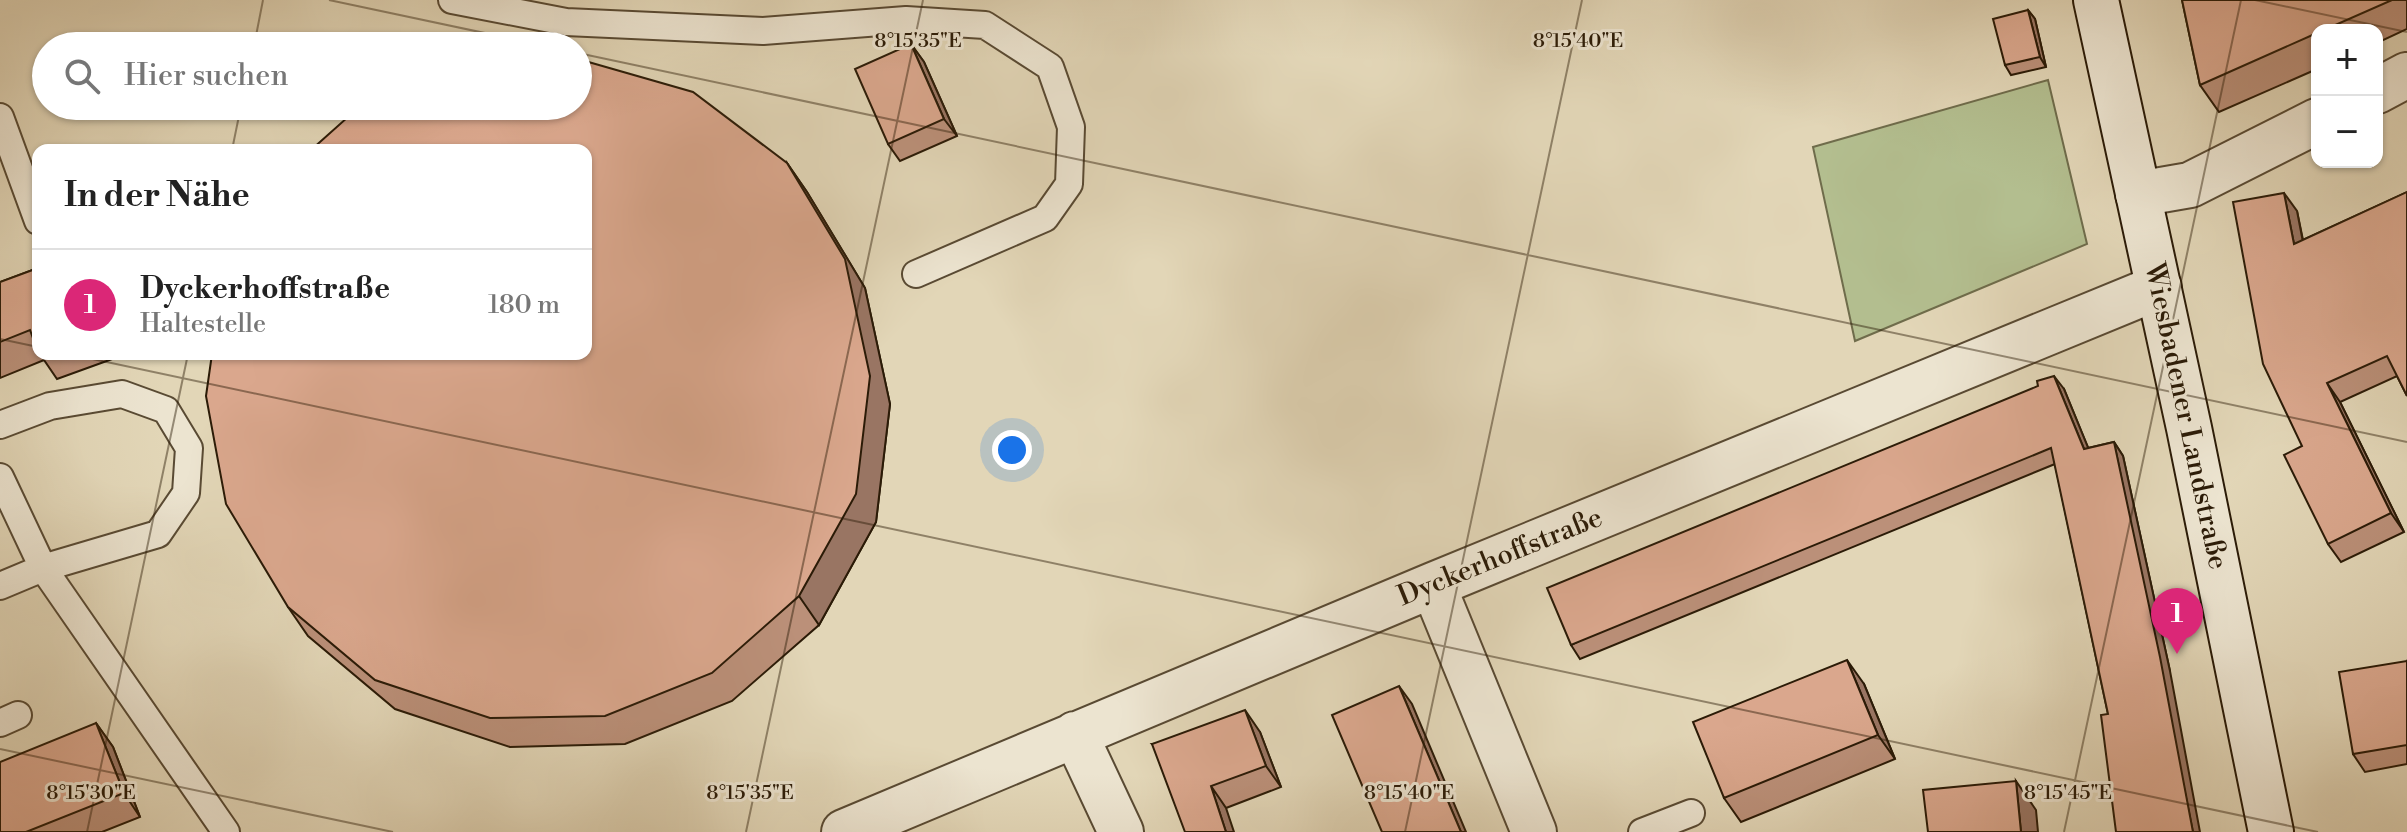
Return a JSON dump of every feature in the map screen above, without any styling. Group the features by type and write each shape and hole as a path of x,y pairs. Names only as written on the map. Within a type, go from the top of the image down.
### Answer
{"street":[{"name":"Wiesbadener Landstraße","path":"2096,0 2159,287 2271,832"},
{"path":"2383,88 2407,75"},
{"path":"2138,194 2190,185 2311,124"},
{"name":"Dyckerhoffstraße","path":"844,832 1433,585 2159,287"},
{"path":"1433,585 1534,832"},
{"path":"1075,734 1121,832"}],"lane":[{"path":"470,2 566,22 763,31 906,20 985,25 1050,67 1071,127 1069,184 1045,218 916,274"},
{"path":"0,117 32,205"},
{"path":"0,425 50,406 122,394 166,410 189,448 186,493 158,534 43,568 0,586"},
{"path":"0,477 43,568 226,832"},
{"path":"1642,832 1691,813"}],"green space":[{"path":"2048,80 2087,244 1855,341 1813,147"}],"building":[{"path":"2182,0 2392,0 2338,24 2311,24 2311,36 2200,85"},
{"path":"2028,10 2040,57 2005,65 1993,19"},
{"path":"911,44 944,119 888,144 855,69"},
{"path":"592,63 693,92 787,163 845,259 870,376 856,494 799,596 712,673 605,716 490,718 375,680 288,607 226,504 206,396 211,360 592,360 592,144 318,144 345,120 592,120"},
{"path":"2407,192 2407,393 2387,356 2327,383 2391,513 2328,544 2284,455 2302,446 2263,364 2233,202 2284,193 2294,244"},
{"path":"32,270 32,336 30,330 0,342 0,282"},
{"path":"2054,376 2084,449 2114,442 2193,832 2116,832 2101,715 2108,714 2051,448 1571,645 1547,588 2038,386 2037,381"},
{"path":"1847,660 1878,735 1724,798 1693,722"},
{"path":"2407,661 2407,745 2353,754 2339,672"},
{"path":"1399,686 1461,832 1382,832 1332,715"},
{"path":"1245,710 1266,766 1211,786 1226,832 1185,832 1152,744"},
{"path":"96,723 124,793 26,832 0,832 0,762"},
{"path":"2016,781 2021,832 1928,832 1923,790"}],"place":[{"name":"Dyckerhoffstraße","path":"2177,654"}]}
